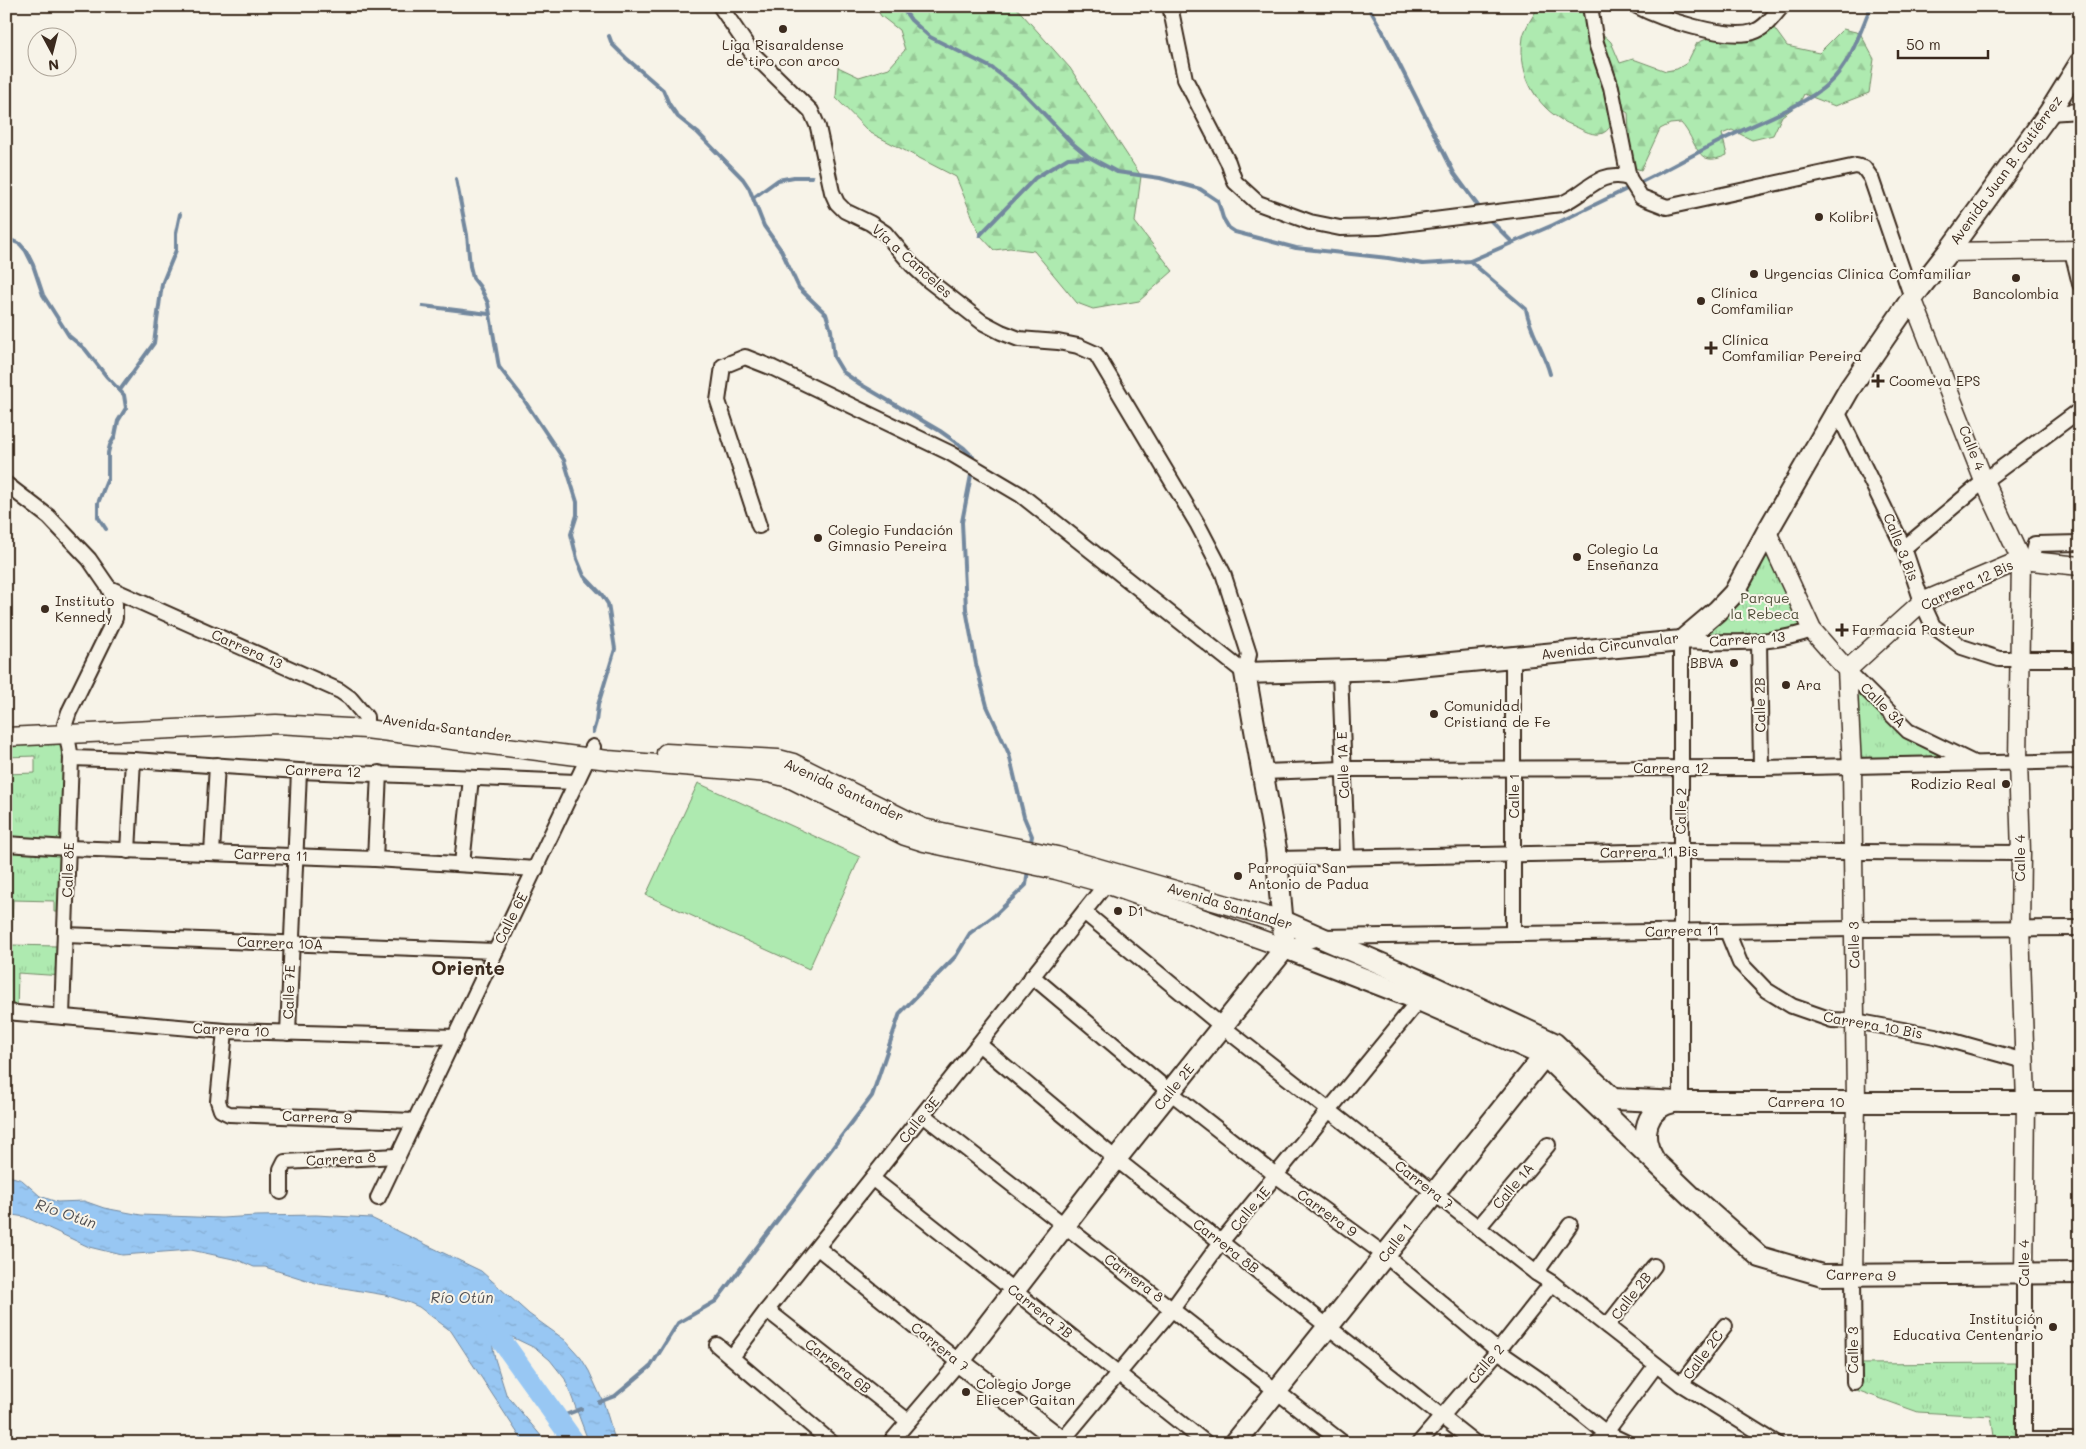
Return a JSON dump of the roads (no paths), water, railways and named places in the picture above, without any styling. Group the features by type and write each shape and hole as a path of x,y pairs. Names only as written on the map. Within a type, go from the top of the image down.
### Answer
{"main road":[{"name":"Avenida Juan B. Gutiérrez","path":"1948,252 2049,113 2080,63"},
{"name":"Avenida Circunvalar","path":"1245,673 1340,672 1513,658 1683,640 1717,611 1734,593 1837,411 1912,298 1948,252"},
{"path":"1245,673 1277,859 1285,948"},
{"name":"Avenida Santander","path":"1283,920 1430,985 1550,1049"},
{"name":"Avenida Santander","path":"1285,948 1550,1049"},
{"name":"Calle 2E","path":"959,1362 1116,1159 1285,948"},
{"name":"Carrera 10","path":"1550,1049 1612,1099 1682,1102 2080,1102"},
{"name":"Carrera 9","path":"1550,1049 1657,1164 1760,1257 1822,1275 2080,1273"},
{"name":"Calle 1","path":"1235,1443 1550,1049"},
{"path":"1657,1164 1647,1146 1646,1125 1656,1110 1664,1105 1682,1102"},
{"name":"Carrera 7","path":"959,1362 1063,1442"}],"street":[{"name":"Vía a Canceles","path":"720,6 752,53 811,111 818,128 832,192 837,203 845,211 870,223 885,233 912,265 928,280 982,322 1019,339 1058,342 1078,346 1096,354 1198,525 1223,573 1249,654 1245,673"},
{"path":"1170,6 1185,79 1228,162 1235,182 1258,202 1271,209 1310,222 1340,228 1380,227 1561,204 1573,199 1594,182 1604,177 1619,175 1628,178"},
{"path":"1590,6 1596,43 1611,87 1628,178 1641,197 1666,207 1856,166 1864,168 1871,178 1912,298"},
{"path":"1637,6 1653,14 1710,30 1742,34 1754,32 1763,27 1782,6"},
{"path":"2049,113 2080,111"},
{"path":"1976,212 1971,233 1972,240 1980,252"},
{"path":"1948,252 2076,250 2080,284"},
{"name":"Calle 4","path":"1912,298 1984,481 2026,560 2019,659 2018,762 2021,853 2020,928 2026,1102 2024,1440 2080,1440"},
{"path":"759,526 718,402 723,366 745,357 773,368 941,449 1021,495 1245,673"},
{"path":"1904,548 1984,481 2080,410"},
{"name":"Calle 3 Bis","path":"1837,411 1904,548 1922,602 1933,626 1962,647 1999,659 2080,659"},
{"path":"6,484 49,516 89,559 110,588 115,604 114,618 69,712 65,729"},
{"path":"1767,532 1812,630 1847,670"},
{"path":"2026,560 2035,544 2080,543"},
{"name":"Carrera 12 Bis","path":"1847,670 1922,602 2026,560 2080,566"},
{"name":"Carrera 13","path":"110,588 340,691 350,698 366,723"},
{"name":"Carrera 13","path":"1683,640 1723,643 1760,641 1795,636 1812,630"},
{"name":"Calle 2","path":"1682,1102 1681,851 1683,640"},
{"name":"Calle 2B","path":"1760,641 1761,768"},
{"name":"Calle 1","path":"1513,658 1513,934"},
{"name":"Calle 3A","path":"1847,670 1908,731 1975,763"},
{"name":"Calle 3","path":"1847,670 1852,767 1856,1102 1853,1276 1854,1382"},
{"name":"Calle 1A E","path":"1340,672 1348,858"},
{"name":"Avenida Santander","path":"7,737 38,729 65,729 276,714 366,723 769,773 789,778 905,836 924,842 1056,870 1106,884 1285,948"},
{"name":"Calle 8E","path":"62,1016 70,758 65,729"},
{"name":"Avenida Santander","path":"591,752 778,759 792,763 923,828 1057,856 1283,920"},
{"name":"Calle 6E","path":"378,1198 591,752"},
{"name":"Carrera 12","path":"70,758 133,760 299,771 576,782"},
{"path":"128,850 133,760"},
{"name":"Carrera 12","path":"1262,772 1343,769 1514,770 1852,767 2080,761"},
{"path":"212,853 217,765"},
{"name":"Calle 7E","path":"288,1033 299,771"},
{"path":"375,859 379,773"},
{"path":"462,864 471,778"},
{"name":"Carrera 11","path":"6,844 375,859 536,869"},
{"name":"Carrera 11 Bis","path":"1277,859 1681,851 2021,853"},
{"name":"Calle 3E","path":"732,1357 767,1310 980,1045 1032,976 1106,884"},
{"name":"Carrera 7","path":"1084,912 1223,1027 1536,1274 1552,1283 1681,1384 1767,1441"},
{"name":"Carrera 11","path":"1285,948 1321,937 1854,929 2080,928"},
{"name":"Carrera 10 Bis","path":"1727,931 1740,963 1766,990 1792,1006 1832,1020 1855,1021 1935,1036 2024,1061"},
{"name":"Carrera 10A","path":"66,935 495,951"},
{"name":"Carrera 9","path":"1032,976 1170,1092 1277,1176 1385,1255 1498,1351 1540,1380 1602,1438 1627,1443"},
{"name":"Calle 1E","path":"1063,1442 1173,1308 1221,1242 1277,1176 1328,1110 1419,1000"},
{"name":"Carrera 10","path":"6,1012 225,1031 456,1037"},
{"name":"Carrera 9","path":"225,1031 218,1101 221,1110 229,1114 414,1121"},
{"name":"Carrera 8B","path":"980,1045 1116,1159 1475,1443"},
{"name":"Carrera 8","path":"923,1115 1344,1443"},
{"name":"Calle 1A","path":"1478,1228 1548,1145"},
{"name":"Carrera 8","path":"281,1192 281,1170 285,1162 397,1156"},
{"name":"Carrera 7B","path":"873,1179 1206,1443"},
{"path":"1536,1274 1570,1225"},
{"name":"Carrera 7","path":"818,1248 959,1362"},
{"name":"Calle 2B","path":"1607,1326 1654,1266"},
{"name":"Calle 2","path":"1419,1443 1440,1416 1498,1351 1552,1283"},
{"name":"Carrera 6B","path":"767,1310 908,1421"},
{"name":"Calle 2C","path":"1681,1384 1725,1326"},
{"path":"717,1345 832,1443"},
{"name":"Calle 2E","path":"890,1443 959,1362"},
{"path":"1602,1438 1656,1365"}],"water":[{"name":"Río Otún","path":"6,1175 22,1180 40,1196 57,1202 84,1201 104,1208 141,1215 222,1218 316,1215 371,1218 481,1271 529,1314 565,1340 581,1358 589,1371 604,1404 616,1443 589,1443 565,1379 550,1360 537,1349 489,1324 495,1359 506,1394 547,1443 524,1443 451,1331 419,1307 410,1303 385,1295 319,1284 265,1267 254,1267 238,1260 191,1250 122,1255 89,1247 25,1217 6,1214","holes":["289,1234 340,1237 401,1247 430,1260 429,1263 329,1253 292,1246 284,1240"]}],"waterway":[{"path":"901,6 911,20 930,37 992,68 1021,90 1071,142 1089,157 1117,172 1160,178 1200,189 1218,201 1223,218 1229,228 1235,232 1296,248 1388,258 1423,264 1470,261 1553,225 1631,187"},
{"path":"1368,6 1454,173 1481,210"},
{"path":"1637,184 1722,140 1793,107 1819,91 1837,75 1849,57 1871,6"},
{"path":"609,36 612,44 663,90 669,104 678,117 698,133 743,179 749,188 764,226 781,250 799,288 826,314 831,330 834,357 843,372 940,431 964,448 973,457 973,463"},
{"path":"980,235 1035,178 1068,158 1089,157"},
{"path":"753,198 778,180 794,177 812,177"},
{"path":"456,179 467,235 470,266 473,278 488,303 499,367 520,394 564,460 577,502 577,515 571,534 577,559 584,576 608,604 615,649 598,705 593,732"},
{"path":"120,390 154,343 162,284 176,250 176,233 180,214"},
{"path":"1487,217 1512,242"},
{"path":"6,238 20,244 26,251 43,295 69,336 85,349 124,395 126,408 118,421 115,436 110,445 108,453 108,478 98,503 98,517 106,529"},
{"path":"1470,261 1526,309 1550,374"},
{"path":"423,306 489,314"},
{"path":"972,470 962,522 966,609 976,664 987,706 1009,754 1024,817 1032,836 1030,847"},
{"path":"599,1402 615,1396 651,1366 678,1323 716,1301 872,1096 900,1013 956,956 970,933 995,915 1026,885 1028,869"},
{"name":"Río Otún","path":"257,1240 342,1245 380,1250 431,1262 452,1277"},
{"name":"Río Otún","path":"473,1298 575,1443"},
{"path":"557,1418 581,1409"}],"place":[{"name":"Liga Risaraldense de tiro con arco","path":"783,29"},
{"name":"Kolibri","path":"1819,217"},
{"name":"Urgencias Clinica Comfamiliar","path":"1754,274"},
{"name":"Bancolombia","path":"2016,278"},
{"name":"Clínica Comfamiliar","path":"1701,301"},
{"name":"Clínica Comfamiliar Pereira","path":"1711,348"},
{"name":"Coomeva EPS","path":"1878,381"},
{"name":"Colegio Fundación Gimnasio Pereira","path":"818,538"},
{"name":"Colegio La Enseñanza","path":"1577,557"},
{"name":"Instituto Kennedy","path":"45,609"},
{"name":"Farmacia Pasteur","path":"1842,630"},
{"name":"BBVA","path":"1734,663"},
{"name":"Ara","path":"1786,685"},
{"name":"Comunidad Cristiana de Fe","path":"1434,714"},
{"name":"Rodizio Real","path":"2006,784"},
{"name":"Parroquia San Antonio de Padua","path":"1238,876"},
{"name":"D1","path":"1118,911"},
{"name":"Institución Educativa Centenario","path":"2053,1327"},
{"name":"Colegio Jorge Eliecer Gaitan","path":"966,1392"}],"district":[{"name":"Oriente","path":"468,968"}],"park label":[{"name":"Parque la Rebeca","path":"1765,606"}]}
